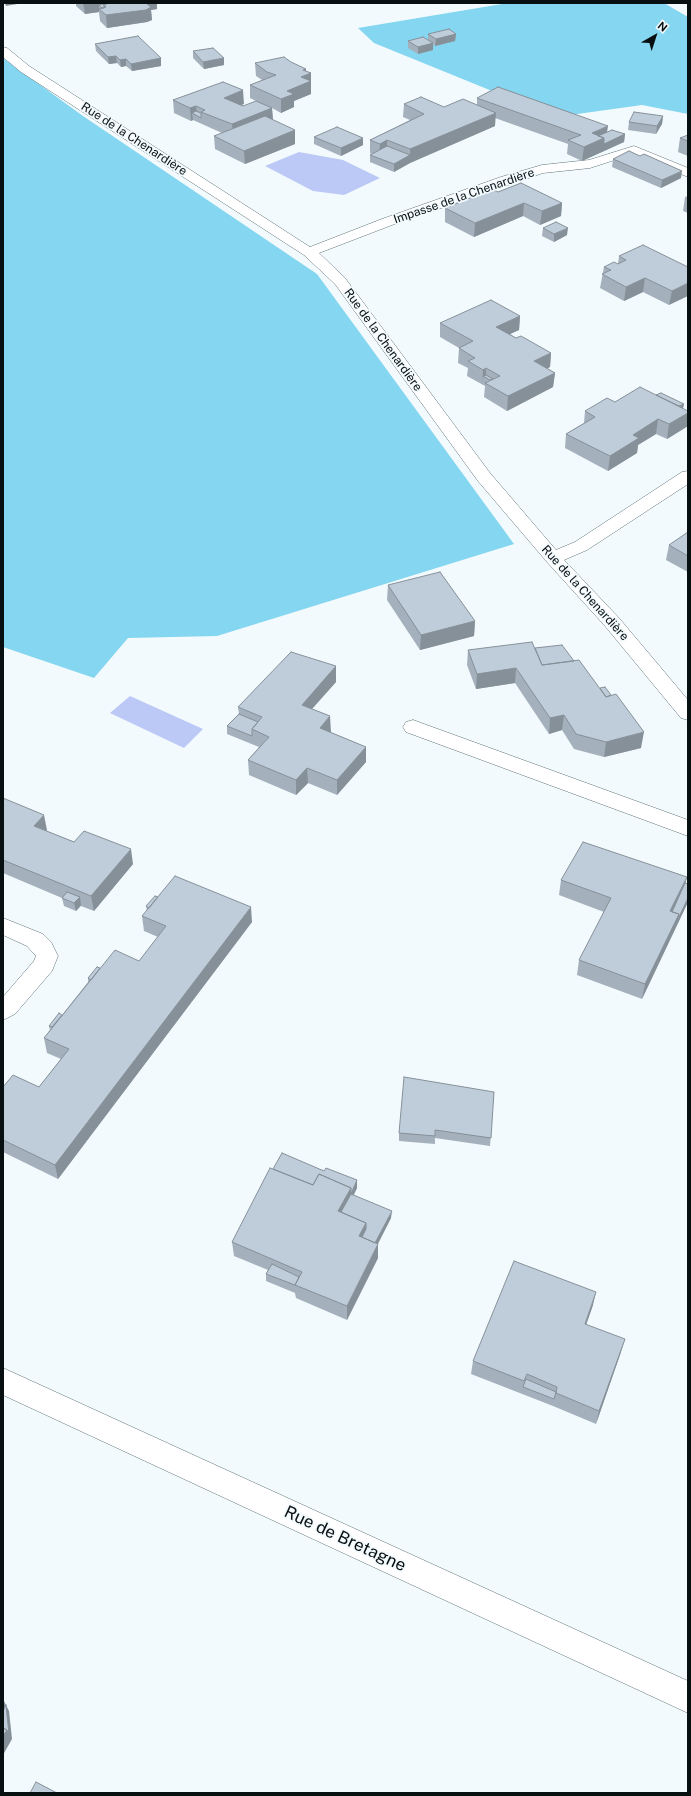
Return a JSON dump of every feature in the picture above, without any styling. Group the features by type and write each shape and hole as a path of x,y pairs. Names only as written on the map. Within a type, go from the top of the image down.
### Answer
{"street":[{"name":"Rue de la Chenardière","path":"3,50 25,69 309,252 340,281 484,477 553,558 612,622 688,713"},
{"name":"Impasse de la Chenardière","path":"309,252 394,219 542,169 590,164 634,150 688,173"},
{"path":"553,558 581,546 688,476"},
{"path":"413,727 688,828"},
{"path":"3,926 34,940 43,948 46,956 44,965 7,1008 3,1010"},
{"name":"Rue de Bretagne","path":"3,1381 688,1697"}],"shaded area":[{"path":"508,3 664,3 688,17 688,114 642,105 556,117 374,43 358,28"},
{"path":"3,58 83,116 317,274 514,544 217,636 128,638 94,678 3,647"},
{"path":"299,152 343,160 380,178 344,195 313,191 265,166"},
{"path":"130,696 203,729 184,748 110,713"}],"building":[{"path":"107,3 146,3 151,7 146,10 106,15 99,9 106,7 104,5"},
{"path":"99,5 104,5 104,8"},
{"path":"449,29 456,34 436,39 428,34"},
{"path":"138,36 161,58 131,64 126,59 120,60 116,56 108,57 95,44"},
{"path":"423,37 433,43 418,47 408,41"},
{"path":"213,48 224,58 203,62 193,51"},
{"path":"284,57 306,69 303,70 311,73 301,77 311,81 287,91 294,94 281,99 250,85 276,75 267,72 255,63"},
{"path":"223,82 243,90 224,98 243,106 256,101 272,108 232,124 201,112 205,110 196,106 190,108 173,100"},
{"path":"498,87 608,126 592,133 604,138 584,147 568,140 581,135 477,98"},
{"path":"421,97 444,107 463,99 496,113 410,149 387,140 380,144 370,140 424,114 404,104"},
{"path":"196,111 201,113 201,118 192,113"},
{"path":"634,112 663,116 657,126 629,122"},
{"path":"265,116 295,130 244,151 214,136"},
{"path":"337,127 363,138 341,148 314,137"},
{"path":"612,130 625,134 604,144 604,138 598,136"},
{"path":"688,135 688,141 680,138"},
{"path":"387,146 410,155 394,164 370,155"},
{"path":"629,151 640,156 644,154 682,171 662,180 613,159"},
{"path":"521,183 562,203 542,211 524,203 475,223 445,208 492,189 498,192"},
{"path":"556,222 568,228 554,234 543,228"},
{"path":"643,245 688,267 688,283 672,291 645,278 626,287 602,274 611,270 604,267 614,262 618,264 626,260 619,256"},
{"path":"491,300 520,316 496,327 516,338 521,336 551,353 534,361 555,373 508,396 485,383 500,376 486,368 483,370 468,361 475,358 459,348 473,341 440,323"},
{"path":"486,375 493,379 490,380 483,376"},
{"path":"640,387 688,411 688,413 669,424 658,419 633,435 639,438 610,456 566,434 595,417 585,411 607,398 615,402"},
{"path":"661,393 684,404 679,406 656,395"},
{"path":"688,532 688,556 669,545"},
{"path":"440,572 475,621 421,635 388,585"},
{"path":"532,642 542,665 579,660 606,697 616,694 644,732 606,742 576,734 564,715 550,718 516,668 477,674 468,650"},
{"path":"562,645 574,661 542,665 535,648"},
{"path":"291,652 336,666 302,705 330,716 320,728 366,747 337,780 307,768 296,780 248,760 269,737 252,729 262,717 238,707"},
{"path":"605,687 611,695 606,697 600,688"},
{"path":"239,714 258,722 252,729 252,736 227,726"},
{"path":"3,798 44,815 34,826 74,842 84,831 131,849 91,896 3,860"},
{"path":"583,842 687,877 670,911 679,914 645,984 579,960 611,898 561,880"},
{"path":"175,876 251,907 55,1165 3,1140 3,1087 13,1075 39,1087 69,1049 44,1038 115,950 139,961 166,926 142,916"},
{"path":"685,883 688,884 688,898 677,921 679,914 672,912"},
{"path":"67,892 80,897 74,903 62,898"},
{"path":"155,896 158,897 149,908 146,906"},
{"path":"97,967 100,968 91,980 88,978"},
{"path":"59,1013 62,1015 52,1027 49,1026"},
{"path":"404,1077 494,1092 491,1138 435,1130 435,1136 399,1133"},
{"path":"282,1153 324,1171 326,1168 357,1180 351,1194 351,1188 319,1174 313,1185 273,1169"},
{"path":"270,1168 313,1185 319,1174 351,1188 338,1211 366,1223 359,1236 378,1244 347,1306 295,1285 302,1272 232,1242"},
{"path":"351,1194 392,1211 375,1243 362,1237 366,1229 366,1223 341,1212"},
{"path":"514,1261 596,1292 585,1324 625,1339 599,1411 556,1393 557,1387 527,1374 524,1381 473,1361"},
{"path":"272,1264 299,1277 295,1285 266,1274"},
{"path":"526,1379 556,1392 554,1399 523,1387"},
{"path":"6,1705 9,1734 7,1730 3,1728 3,1711"},
{"path":"3,1728 7,1730 3,1736"},
{"path":"36,1782 57,1793 30,1793"}]}
